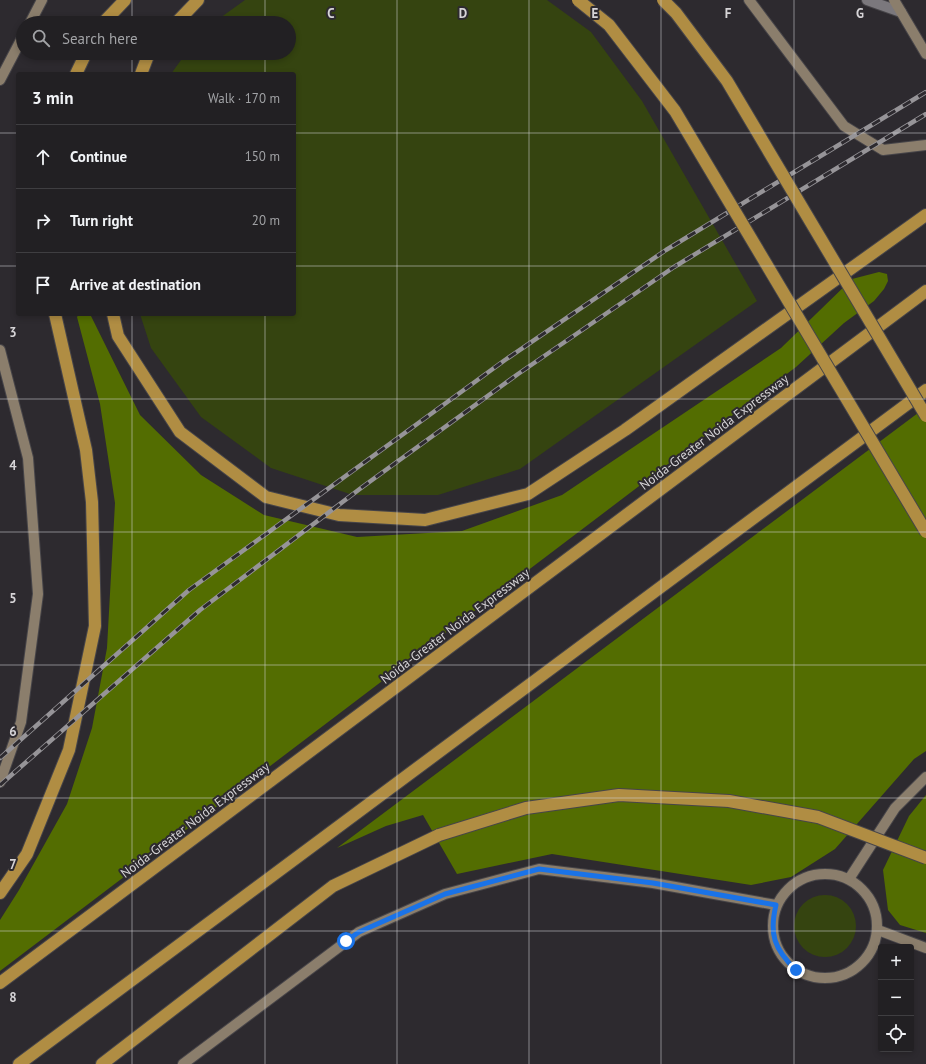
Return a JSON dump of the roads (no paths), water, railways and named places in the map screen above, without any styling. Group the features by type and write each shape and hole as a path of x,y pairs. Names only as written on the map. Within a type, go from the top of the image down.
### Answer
{"highway":[{"path":"110,16 125,0"},
{"path":"183,16 198,0"},
{"path":"578,0 609,25 675,112 926,532"},
{"path":"663,0 676,13 727,81 926,416"},
{"path":"77,72 83,60"},
{"path":"142,72 147,60"},
{"path":"113,316 118,336 180,432 266,496 339,515 425,520 528,494 625,430 926,215"},
{"name":"Noida-Greater Noida Expressway","path":"0,983 926,291"},
{"path":"0,893 27,854 69,750 95,626 92,502 86,450 55,316"},
{"path":"19,1064 926,390"},
{"path":"102,1064 333,886 439,835 526,808 619,795 729,801 818,817 926,858"}],"street":[{"path":"34,16 42,0"},
{"path":"749,0 844,126 884,150 926,145"},
{"path":"867,0 901,12"},
{"path":"894,0 926,54"},
{"path":"0,80 16,49"},
{"path":"0,350 28,458 38,594 21,722 0,782"},
{"path":"849,879 895,808 926,777"},
{"path":"183,1064 359,932 445,894 539,869 653,883 776,905"},
{"path":"815,874 833,874 849,879 860,886 874,906 878,930 873,948 863,963 848,973 830,978 812,977 796,970 782,957 774,941 772,923 776,905 785,891 804,878 815,874"},
{"path":"878,930 926,948"}],"railway":[{"path":"0,758 189,590 505,360 666,250 926,92"},
{"path":"0,785 200,610 361,488 518,374 674,267 926,114"}]}
